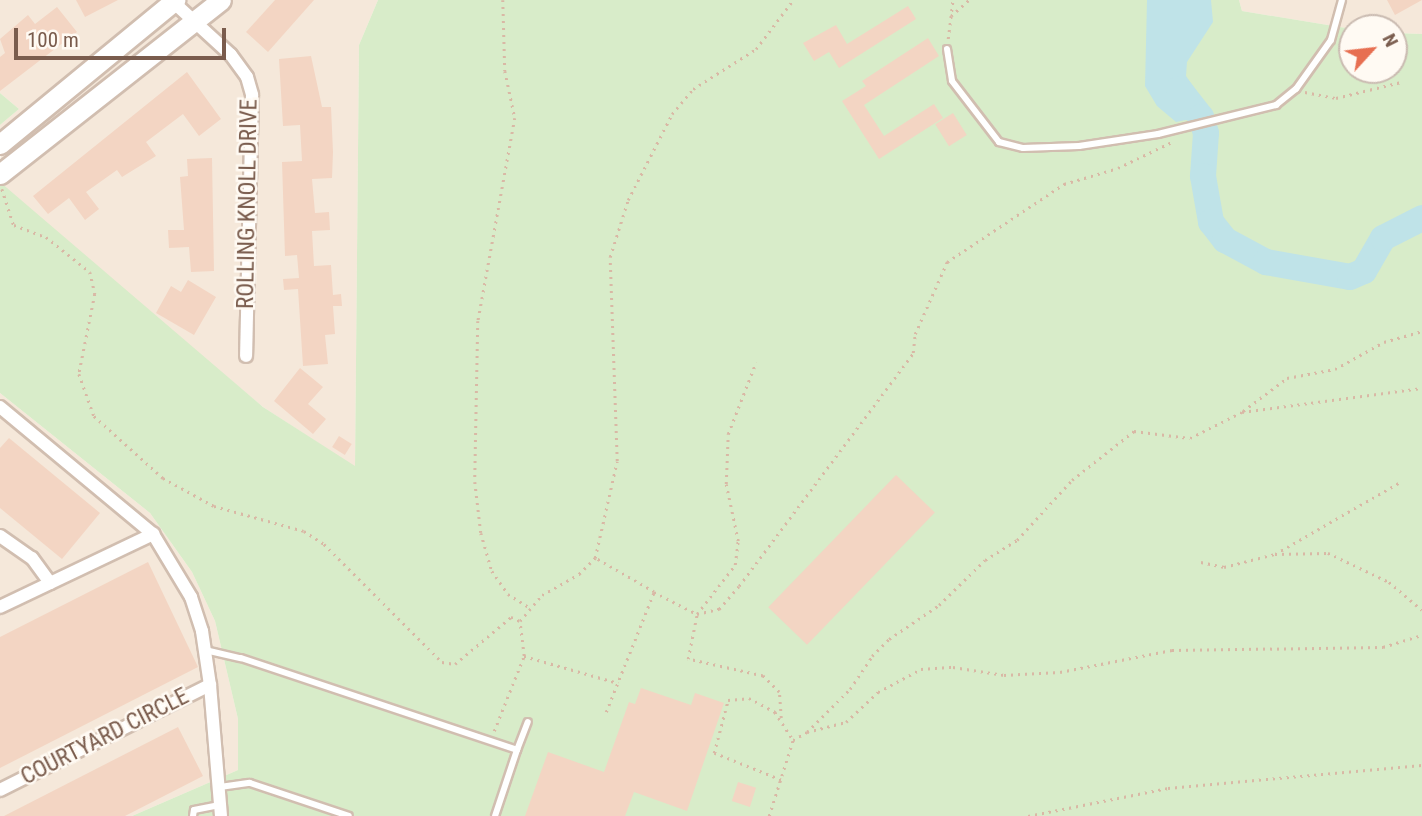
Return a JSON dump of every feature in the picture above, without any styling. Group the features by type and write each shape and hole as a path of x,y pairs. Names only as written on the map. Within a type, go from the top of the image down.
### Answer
{"main road":[{"path":"0,174 221,0"},
{"path":"0,144 173,1"}],"street":[{"name":"ROLLING KNOLL DRIVE","path":"173,1 232,55 252,95 246,356"},
{"path":"0,407 153,534 191,597 205,650 210,685 221,810"},
{"path":"0,607 153,534"},
{"path":"0,536 32,558 50,583"},
{"name":"COURTYARD CIRCLE","path":"0,790 210,685"}],"lane":[{"path":"947,49 952,80 999,142 1023,148 1079,146 1215,121 1276,105 1296,89 1331,40 1342,0"},
{"path":"205,650 241,658 489,743 517,750"},
{"path":"495,816 528,722"},
{"path":"220,787 250,783 349,816"},
{"path":"193,816 194,810 221,810"}],"path":[{"path":"503,0 505,71 514,128 478,321 475,482 481,533 492,571 508,594 529,607"},
{"path":"489,743 524,656 520,621 529,607 595,558 617,461 610,257 628,200 672,114 693,89 756,49 793,0"},
{"path":"947,49 953,0"},
{"path":"951,16 969,0"},
{"path":"1296,89 1336,98 1393,84"},
{"path":"595,558 697,614 719,609 913,353 915,334 947,262 1064,184 1143,156 1183,136 1189,126"},
{"path":"0,183 14,225 46,237 90,272 95,294 81,352 83,396 94,416 163,478 214,506 304,531 324,544 442,662 455,664 511,617 520,621"},
{"path":"769,816 793,740 807,732 850,689 880,647 939,605 985,560 1017,540 1072,480 1123,438 1149,430 1190,438 1242,412 1287,378 1335,369 1384,342 1422,331"},
{"path":"756,362 728,434 726,484 738,541 735,565 697,614 688,659 763,676 779,692 781,718 793,740"},
{"path":"1242,412 1422,388"},
{"path":"1275,554 1400,482"},
{"path":"1200,562 1224,567 1275,554 1338,555 1389,582 1422,610"},
{"path":"606,712 654,592"},
{"path":"807,732 846,722 878,692 921,670 953,667 1004,676 1060,672 1172,650 1383,647 1422,635"},
{"path":"524,656 618,683"},
{"path":"781,718 750,698 728,700 714,753 781,780"},
{"path":"1028,816 1168,788 1422,765"}],"shaded area":[{"path":"0,0 378,0 359,45 355,467 263,407 2,188 0,125 19,109 0,93"},
{"path":"1239,0 1422,0 1422,34 1408,34 1408,14 1338,14 1338,27 1242,11"},
{"path":"0,393 150,513 192,572 215,621 238,719 238,770 132,816 0,816"}],"green space":[{"path":"378,0 1239,0 1242,11 1338,27 1338,84 1408,84 1408,34 1422,34 1422,816 132,816 238,770 238,719 215,621 192,572 150,513 0,393 0,182 263,407 355,466 359,45"},
{"path":"0,93 19,109 0,125"}],"water":[{"path":"1147,0 1211,0 1213,22 1187,62 1186,76 1207,106 1206,116 1176,122 1157,106 1145,86"}],"building":[{"path":"76,0 118,0 85,17"},
{"path":"275,0 314,0 268,52 246,32"},
{"path":"1387,0 1422,0 1397,14"},
{"path":"908,6 916,19 839,68 829,52 814,61 803,43 836,25 847,44"},
{"path":"57,7 77,32 0,91 0,57 5,53 0,39 28,15 35,24"},
{"path":"928,38 939,56 864,105 884,136 934,104 943,118 879,159 842,101 866,86 862,81"},
{"path":"311,56 322,107 331,107 333,152 332,178 312,179 315,213 329,212 330,230 312,231 314,266 331,265 333,295 341,294 342,306 333,306 335,334 325,335 328,364 303,366 298,289 284,290 283,279 299,278 297,255 285,256 282,162 302,161 300,125 283,126 279,59"},
{"path":"187,72 221,119 199,136 183,114 146,142 156,156 122,177 117,170 86,192 99,209 85,220 69,198 48,214 33,196"},
{"path":"953,113 967,135 949,146 935,124"},
{"path":"212,158 214,271 191,272 189,247 169,248 168,230 184,230 180,177 188,176 187,159"},
{"path":"188,280 216,297 194,335 156,313 171,286 181,292"},
{"path":"300,368 323,387 308,404 326,419 313,434 274,401"},
{"path":"339,436 352,444 345,455 332,447"},
{"path":"9,438 100,513 62,559 0,508 0,448"},
{"path":"896,475 935,513 807,645 768,607"},
{"path":"148,562 198,667 0,768 0,637"},
{"path":"641,688 691,705 695,693 724,703 687,811 634,792 625,816 525,816 548,752 604,772 629,702 635,704"},
{"path":"178,727 203,776 125,816 4,816"},
{"path":"738,782 756,788 750,807 732,801"}],"waterway":[{"path":"1179,89 1201,117 1206,133 1203,176 1211,222 1225,240 1266,262 1350,277 1364,271 1383,238 1422,218"}]}
